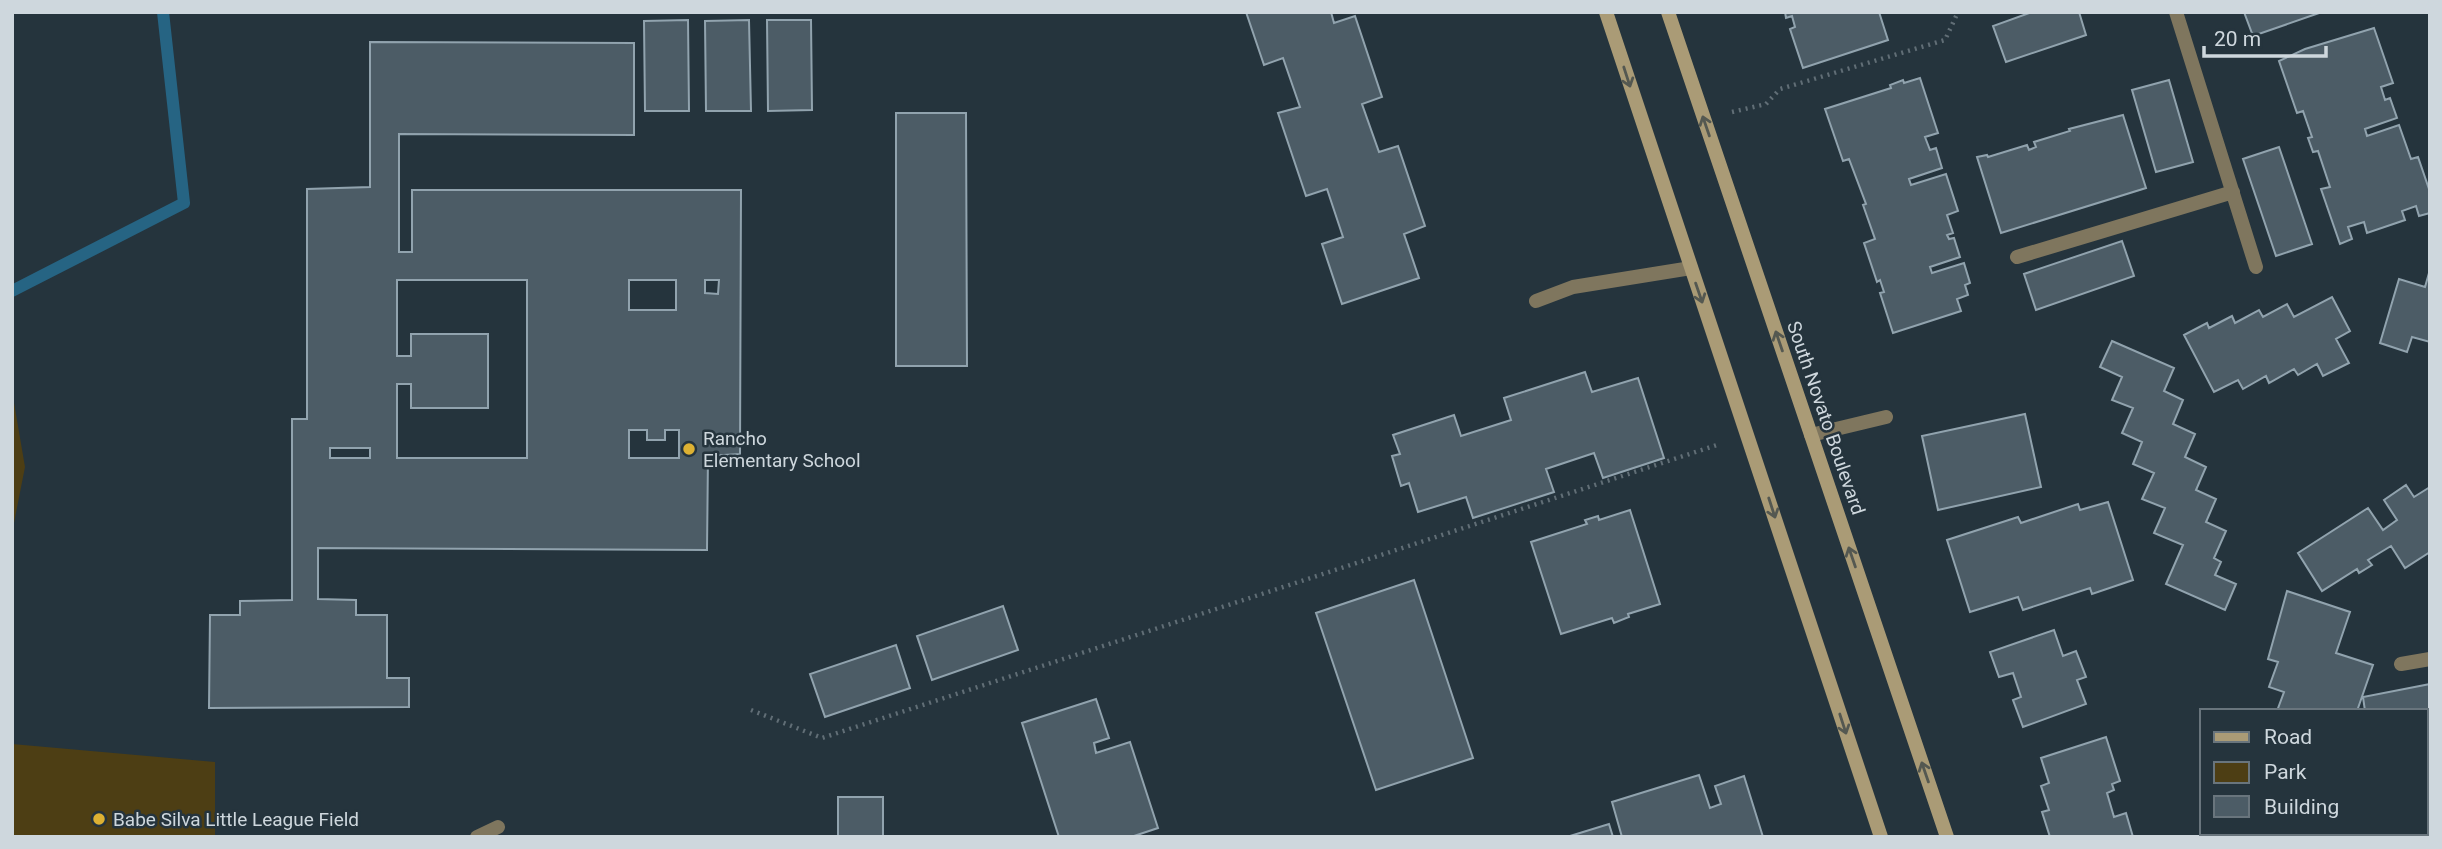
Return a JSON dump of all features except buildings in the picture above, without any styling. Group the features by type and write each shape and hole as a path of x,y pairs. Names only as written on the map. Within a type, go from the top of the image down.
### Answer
{"main road":[{"path":"1606,12 1881,837"},
{"name":"South Novato Boulevard","path":"1668,12 1947,837"}],"street":[{"path":"2176,12 2256,267"},
{"path":"2017,257 2233,192"},
{"path":"1536,301 1573,287 1691,268"},
{"path":"1811,435 1886,417"},
{"path":"2402,664 2430,659"},
{"path":"477,837 498,827"}],"path":[{"path":"1704,118 1766,104 1780,89 1945,40 1958,12"},
{"path":"751,710 822,738 1748,436"}],"green space":[{"path":"12,391 25,467 12,533"},
{"path":"12,744 215,762 215,837 12,837"}],"waterway":[{"path":"12,291 184,203 163,12"}],"place":[{"name":"Rancho Elementary School","path":"689,449"},
{"name":"Babe Silva Little League Field","path":"99,819"}]}
